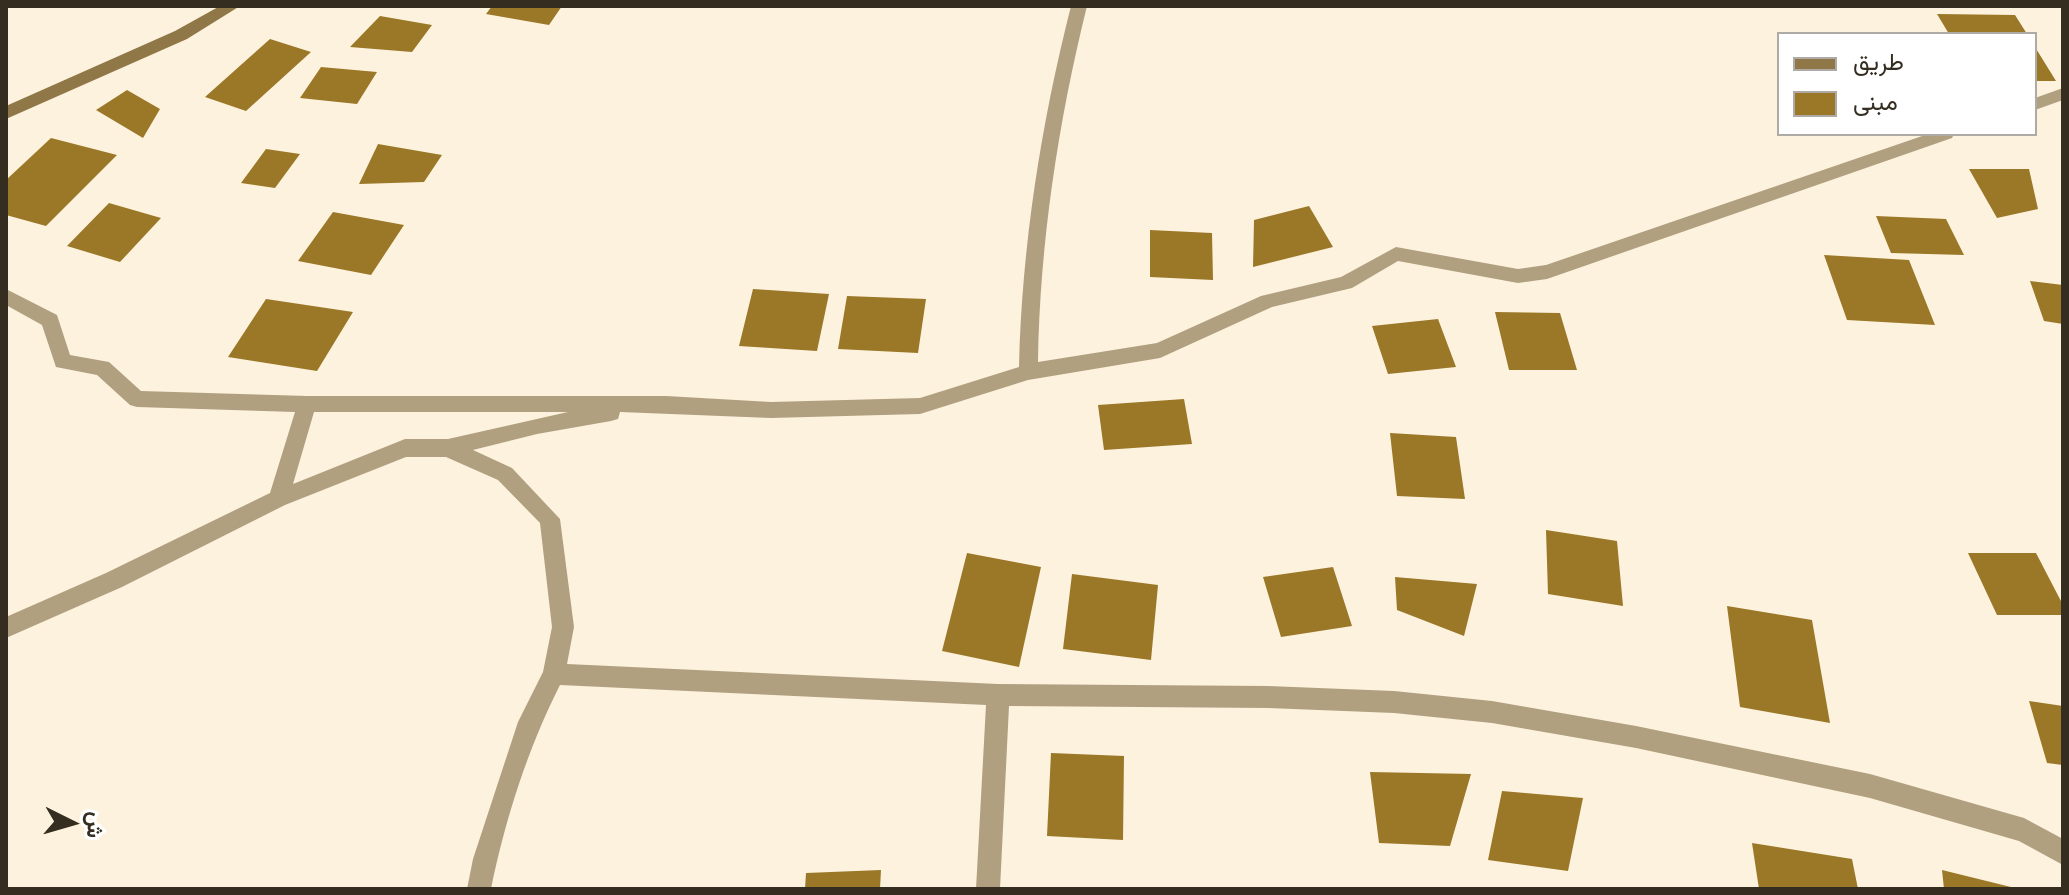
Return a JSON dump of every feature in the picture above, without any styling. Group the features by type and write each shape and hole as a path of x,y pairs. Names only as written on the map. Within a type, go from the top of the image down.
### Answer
{"street":[{"path":"6,113 181,35 232,6"},
{"path":"1028,372 1030,283 1058,90 1079,6"},
{"path":"2037,103 2063,94"},
{"path":"6,296 50,320 63,361 102,368 137,399 307,404 666,404 771,410 920,406 1028,372 1160,350 1268,301 1346,283 1396,254 1518,276 1547,272 1940,136"},
{"path":"278,499 307,404"},
{"path":"6,628 114,580 278,499 405,448 448,448 537,426 666,404"},
{"path":"448,448 505,474 550,519 563,627 554,674 529,722 485,859 479,889"},
{"path":"554,674 998,695 1268,697 1394,702 1492,712 1636,737 1870,786 2024,830 2063,853"},
{"path":"988,889 998,695"}],"building":[{"path":"492,6 562,6 549,25 486,14"},
{"path":"1937,14 2015,15 2026,32 1948,32"},
{"path":"380,16 432,25 412,52 350,47"},
{"path":"270,39 311,52 246,111 205,97"},
{"path":"2037,50 2056,81 2037,81"},
{"path":"321,67 377,72 357,104 300,98"},
{"path":"127,90 160,109 143,138 96,110"},
{"path":"51,138 117,155 46,226 6,215 6,180"},
{"path":"378,144 442,155 424,182 359,184"},
{"path":"266,149 300,154 275,188 241,183"},
{"path":"1969,169 2029,169 2038,209 1997,218"},
{"path":"109,203 161,218 120,262 67,246"},
{"path":"1309,206 1333,247 1253,267 1254,220"},
{"path":"333,212 404,225 371,275 298,261"},
{"path":"1876,216 1946,219 1964,255 1891,253"},
{"path":"1150,230 1212,233 1213,280 1150,277"},
{"path":"1824,255 1909,260 1935,325 1847,320"},
{"path":"2030,281 2063,285 2063,324 2044,321"},
{"path":"753,289 829,294 817,351 739,346"},
{"path":"847,296 926,299 918,353 838,349"},
{"path":"266,299 353,312 317,371 228,357"},
{"path":"1495,312 1560,313 1577,370 1509,370"},
{"path":"1438,319 1456,367 1388,374 1372,326"},
{"path":"1184,399 1192,444 1104,450 1098,405"},
{"path":"1390,433 1456,437 1465,499 1397,496"},
{"path":"1546,530 1617,541 1623,606 1548,594"},
{"path":"967,553 1041,567 1019,667 942,651"},
{"path":"1968,553 2036,553 2063,605 2063,615 1997,615"},
{"path":"1333,567 1352,626 1281,637 1263,577"},
{"path":"1072,574 1158,585 1151,660 1063,649"},
{"path":"1395,577 1477,584 1464,636 1397,610"},
{"path":"1727,606 1812,620 1830,723 1740,707"},
{"path":"2029,701 2063,706 2063,765 2047,763"},
{"path":"1051,753 1124,756 1123,840 1047,836"},
{"path":"1370,772 1471,774 1450,846 1379,843"},
{"path":"1502,791 1583,798 1568,871 1488,860"},
{"path":"1752,843 1852,859 1858,889 1759,889"},
{"path":"881,870 880,889 805,889 806,873"},
{"path":"1942,870 2015,888 2015,889 1944,889"}]}
